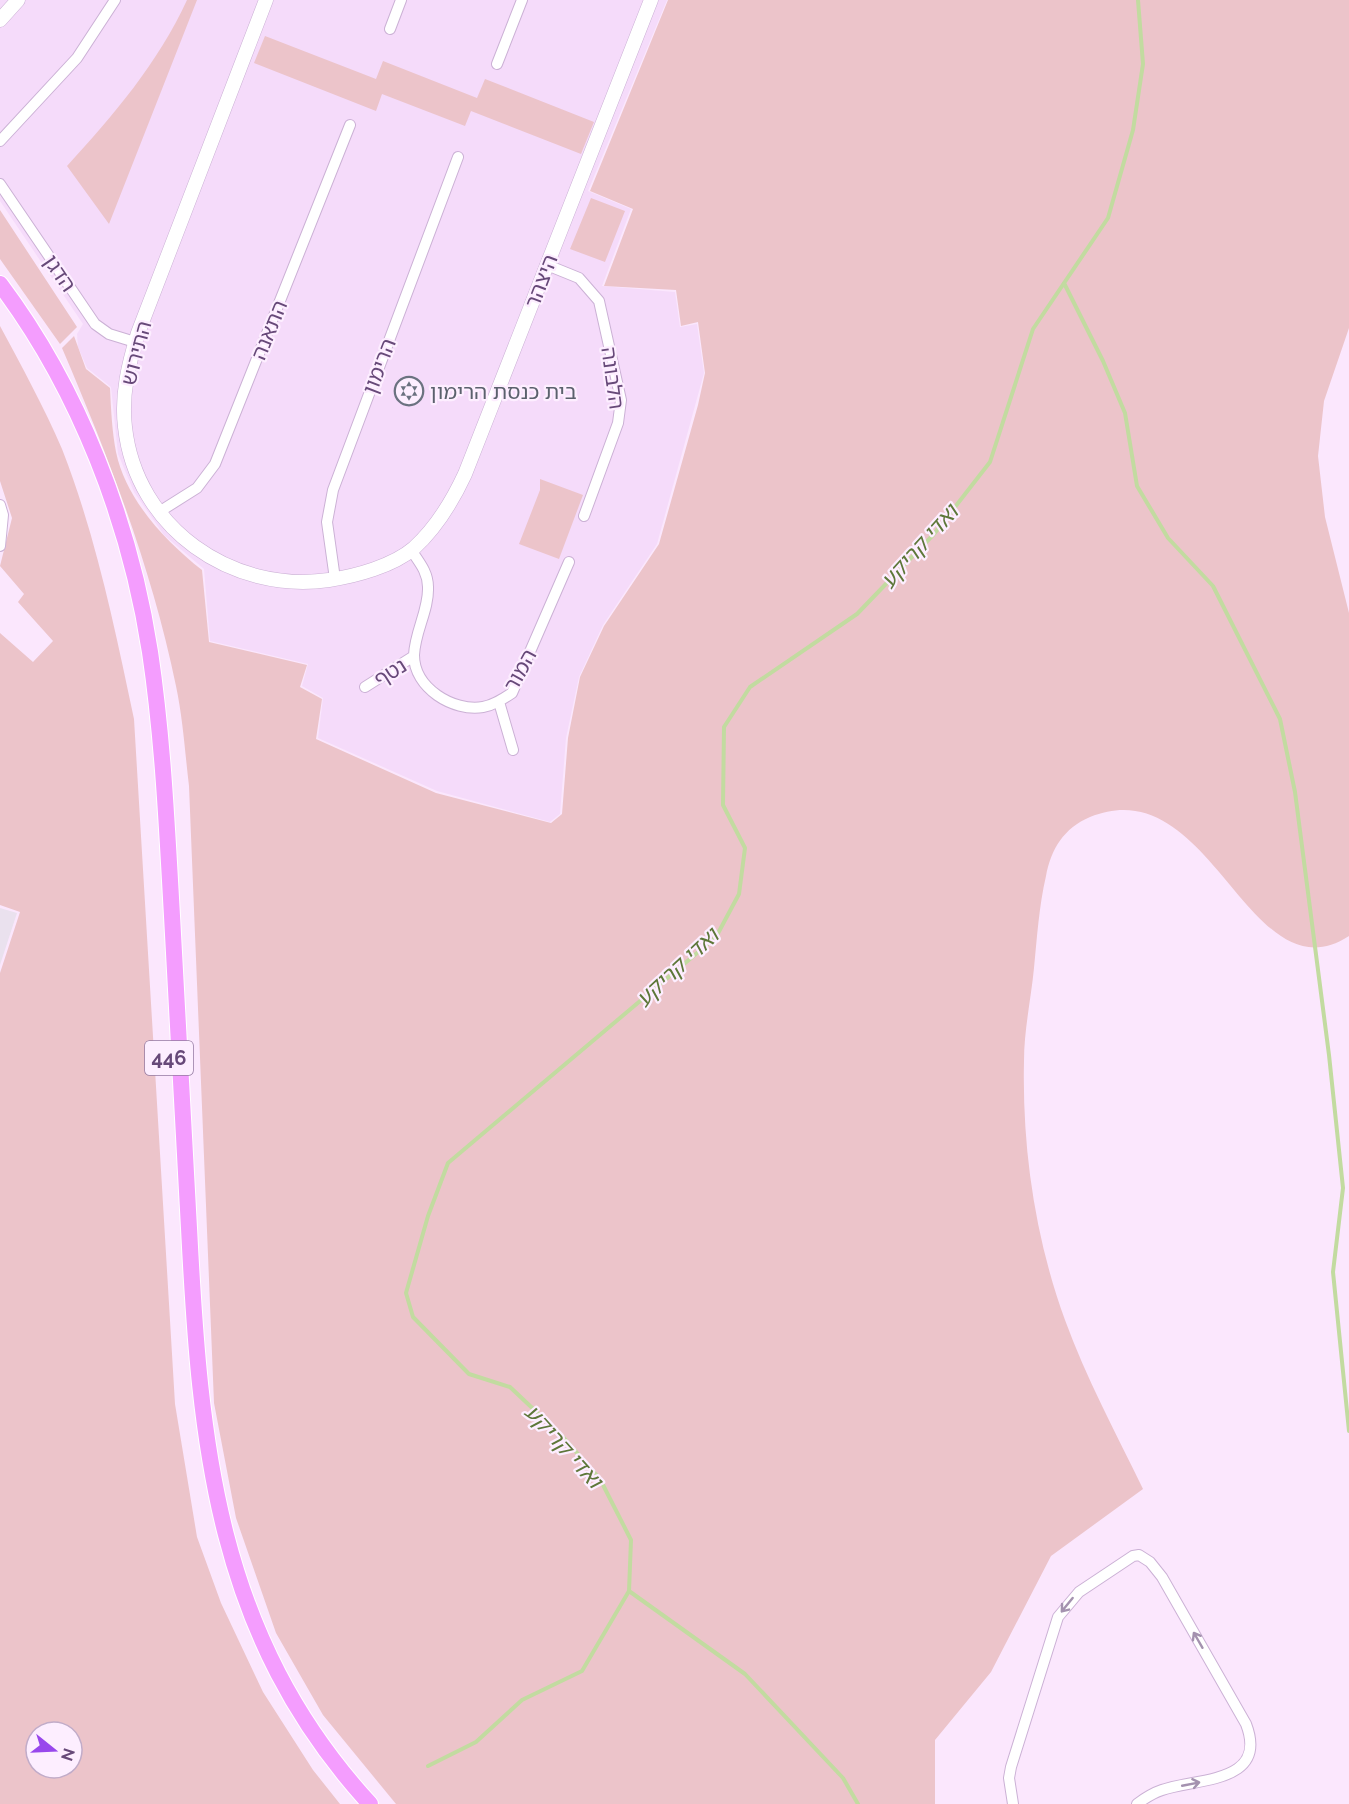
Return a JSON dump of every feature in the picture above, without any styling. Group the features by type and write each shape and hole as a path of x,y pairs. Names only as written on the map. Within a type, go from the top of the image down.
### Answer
{"main road":[{"name":"446","path":"0,284 39,343 80,418 98,461 128,558 149,649 166,808 195,1342 207,1456 218,1504 239,1582 277,1672 328,1757 370,1804"},
{"name":"446","path":"0,302 51,386 88,465 120,571 139,651 156,809 184,1343 197,1458 207,1507 229,1586 272,1686 319,1763 355,1804"}],"street":[{"path":"0,20 18,0"},
{"path":"0,141 77,58 115,0"},
{"name":"התירוש","path":"266,0 135,342 126,378 125,426 137,472 159,512 179,535 212,559 233,570 276,582 298,584 335,579 369,570 411,550"},
{"path":"390,29 401,0"},
{"path":"497,64 522,0"},
{"name":"היצהר","path":"411,550 443,516 454,496 651,0"},
{"name":"התאנה","path":"159,512 197,488 215,464 350,125"},
{"name":"הרימון","path":"335,579 327,522 333,490 458,157"},
{"name":"הדגן","path":"0,184 94,324 109,333 135,342"},
{"name":"הלבונה","path":"547,265 579,278 599,301 621,400 618,423 584,516"},
{"path":"0,505 3,515 0,546"},
{"path":"411,550 426,571 428,585 414,656"},
{"name":"המור","path":"414,656 425,683 452,703 466,708 484,707 499,702 512,693 569,562"},
{"name":"נטף","path":"365,687 414,656"},
{"path":"499,702 513,750"},
{"path":"1013,1804 1011,1767 1058,1617 1079,1593 1133,1556 1139,1555 1150,1562 1162,1577 1246,1724 1250,1739 1247,1756 1231,1774 1164,1790 1137,1804"}],"shaded area":[{"path":"0,0 667,0 588,191 631,209 602,286 675,292 680,327 697,324 704,373 657,544 603,625 579,677 566,738 560,814 550,822 437,791 318,738 323,698 302,686 308,664 210,641 204,569 164,535 134,492 118,454 111,387 87,368 78,347 77,334 83,324 0,201"},
{"path":"187,0 197,0 109,224 67,166 133,88 162,45"},
{"path":"668,0 1349,0 1349,328 1324,401 1318,456 1325,517 1349,613 1349,936 1314,947 1284,938 1255,914 1199,850 1168,824 1132,810 1090,817 1066,833 1055,848 1048,866 1038,922 1024,1049 1025,1127 1032,1192 1046,1257 1073,1342 1143,1489 1051,1556 991,1672 935,1740 935,1804 396,1804 323,1715 276,1633 236,1518 214,1403 189,786 180,711 166,642 142,557 112,472 62,348 74,336 86,369 110,388 116,452 129,487 138,503 162,533 202,570 209,642 307,665 300,687 322,699 316,739 436,793 551,823 562,814 568,738 580,677 604,626 659,544 705,373 698,322 681,326 676,290 604,286 633,209 590,191"},
{"path":"265,36 376,79 383,61 477,98 485,79 594,122 581,154 471,111 465,126 382,94 376,111 254,63"},
{"path":"591,198 625,211 605,262 570,249"},
{"path":"0,210 77,327 60,344 0,259"},
{"path":"0,326 48,418 74,482 104,583 134,719 175,1404 197,1537 221,1603 263,1692 313,1770 340,1804 0,1804 0,973 20,912 0,905 0,633 33,662 53,641 18,602 24,594 0,566 12,518 0,481"},
{"path":"540,479 583,495 559,559 519,544 540,490"},
{"path":"0,908 17,913 0,965"}],"waterway":[{"name":"ואדי קריקע","path":"428,1766 476,1742 522,1700 582,1671 629,1591 631,1540 600,1479 563,1437 510,1387 469,1374 413,1317 406,1293 428,1216 448,1163 716,937 739,894 745,848 723,805 724,727 750,687 857,614 934,534 990,462 1033,329 1108,218 1133,130 1143,64 1138,0"},
{"path":"1064,283 1103,361 1125,413 1137,486 1168,538 1213,586 1280,719 1295,792 1329,1055 1343,1188 1333,1272 1349,1431"},
{"path":"629,1591 745,1674 843,1778 858,1804"}],"place":[{"name":"בית כנסת הרימון","path":"409,391"}]}
